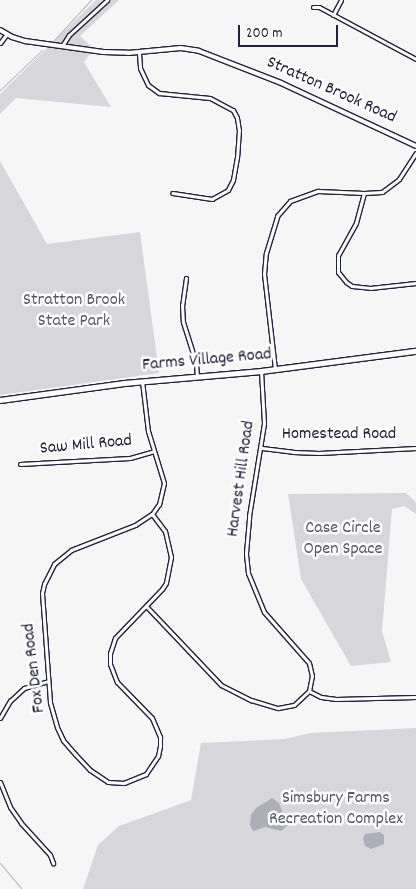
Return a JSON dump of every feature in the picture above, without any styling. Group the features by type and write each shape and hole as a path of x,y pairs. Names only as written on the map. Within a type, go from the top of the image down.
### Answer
{"main road":[{"name":"Farms Village Road","path":"0,400 142,381 260,371 416,352"}],"street":[{"path":"62,46 69,36 107,0"},
{"path":"333,15 341,0"},
{"path":"313,7 318,7 416,59"},
{"name":"Stratton Brook Road","path":"0,30 6,35 26,41 118,53 139,53 181,48 205,52 281,83 416,146"},
{"path":"0,43 6,35"},
{"path":"139,53 140,68 148,85 159,93 210,98 233,110 237,118 239,130 237,157 233,180 228,190 212,199 172,194"},
{"path":"275,369 264,274 266,253 277,216 290,201 318,190 364,193 382,192 399,179 416,153"},
{"path":"364,193 356,223 338,255 338,272 346,282 361,287 370,288 416,283"},
{"path":"186,278 182,305 183,322 196,363 197,376"},
{"name":"Harvest Hill Road","path":"260,371 264,415 262,448 248,523 246,553 248,573 264,612 308,663 312,676 309,690"},
{"path":"142,381 148,431 164,483 159,504 152,514"},
{"name":"Homestead Road","path":"262,448 312,453 416,448"},
{"name":"Saw Mill Road","path":"20,464 130,458 154,452"},
{"name":"Fox Den Road","path":"152,514 165,531 171,557 166,583 146,606 115,638 110,653 110,664 117,682 152,718 157,728 160,746 158,756 146,774 124,783 108,782 90,770 63,740 53,715 48,680 42,593 44,584 54,564 71,550 130,527 152,514"},
{"path":"146,606 221,685 251,700 278,708 294,705 309,690 336,700 416,697"},
{"path":"0,718 10,701 24,688 48,680"},
{"path":"0,782 10,807 21,823 46,851 53,863"}],"green space":[{"path":"96,0 119,0 80,36 94,49 84,62 111,107 16,98 0,114 0,94"},
{"name":"Stratton Brook State Park","path":"0,161 47,244 140,232 159,373 0,395"},
{"name":"Case Circle Open Space","path":"406,493 416,502 416,514 404,506 392,509 382,631 391,662 351,666 301,579 288,494"},
{"name":"Simsbury Farms Recreation Complex","path":"416,728 416,889 83,889 98,845 119,826 191,800 201,743 285,739 310,733"}],"shaded area":[{"path":"272,798 279,803 288,825 281,831 265,827 253,831 250,825 251,815 256,808"},
{"path":"380,832 384,835 384,844 371,849 365,846 363,839 365,834"}],"waterway":[{"path":"53,41 91,0"},
{"path":"0,90 42,50"},
{"path":"0,863 22,889"}]}
